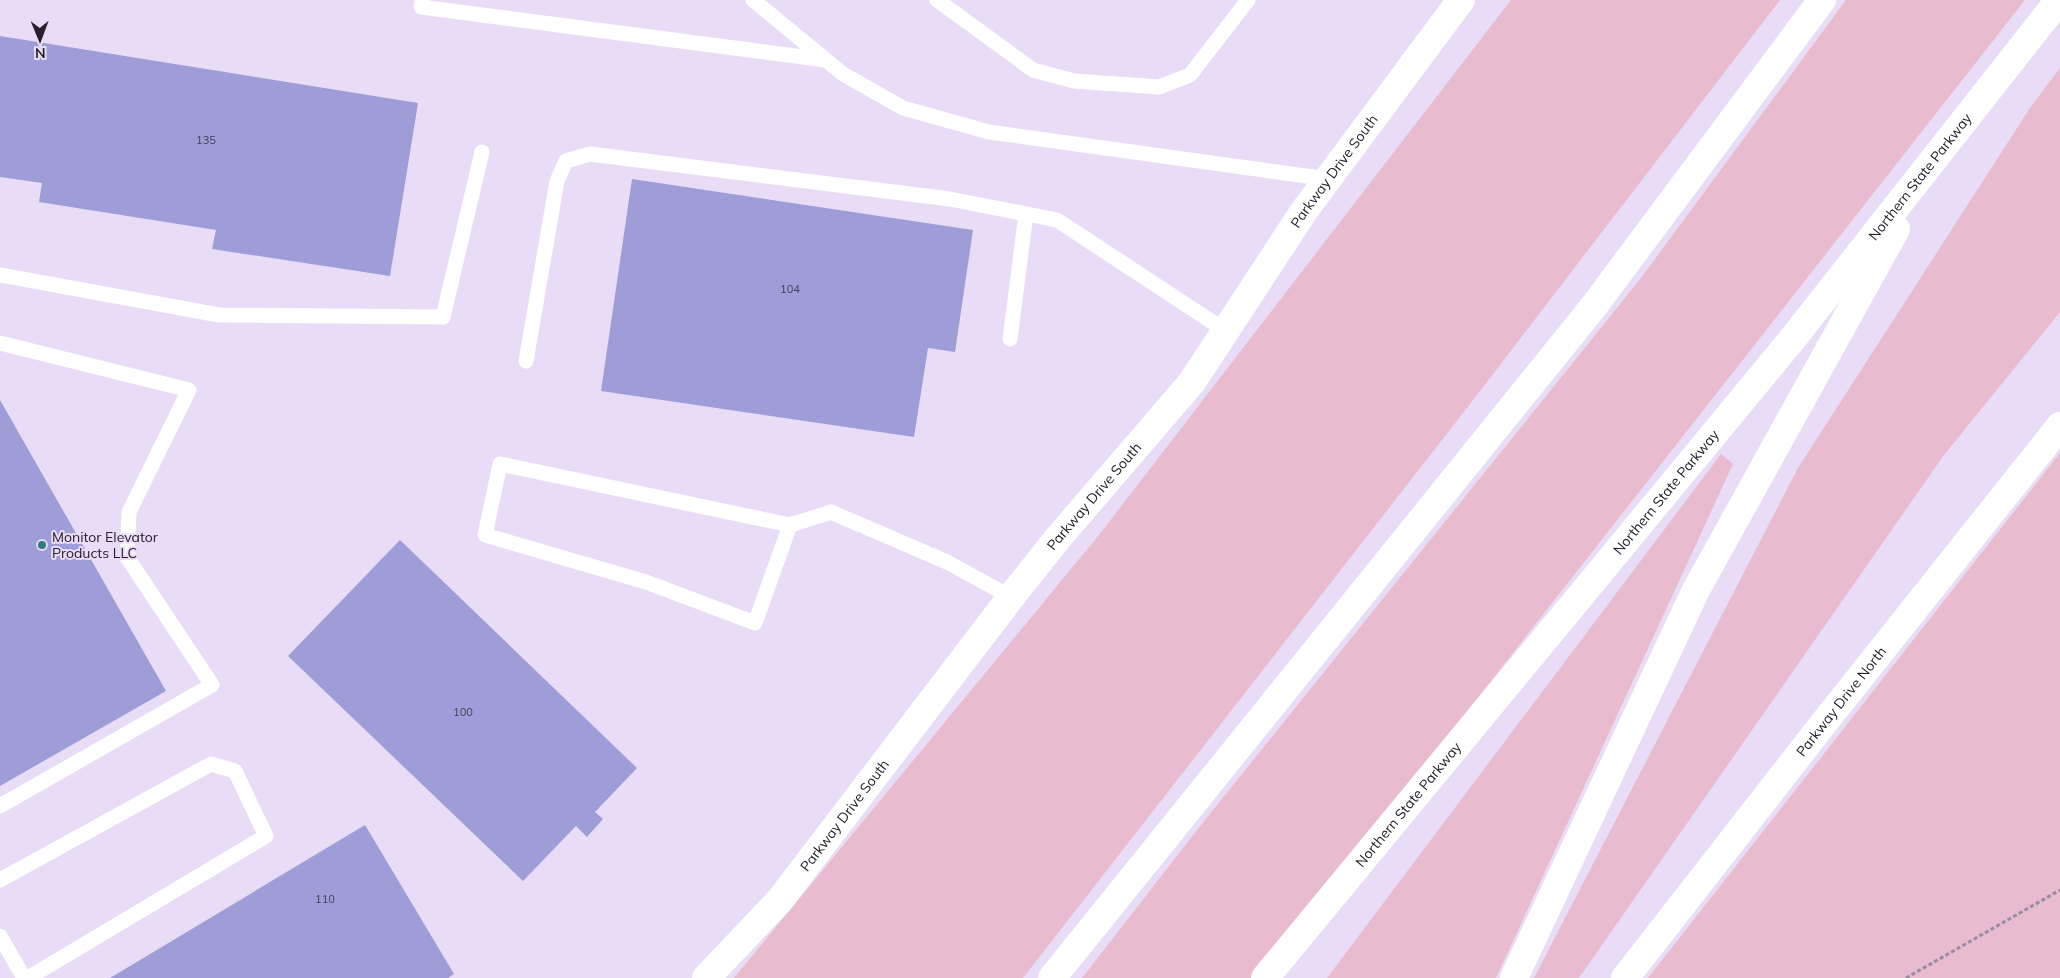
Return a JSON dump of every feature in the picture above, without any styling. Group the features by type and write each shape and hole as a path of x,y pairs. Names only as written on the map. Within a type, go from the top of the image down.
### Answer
{"main road":[{"name":"Parkway Drive South","path":"706,978 780,900 1011,597 1058,538 1192,382 1304,211 1461,0"},
{"path":"1052,978 1594,306 1822,0"},
{"name":"Northern State Parkway","path":"1265,978 1794,338 2059,0"},
{"path":"1514,978 1696,590 1936,156"},
{"name":"Parkway Drive North","path":"1625,978 1829,716 2060,426"}],"lane":[{"path":"422,0 421,6 826,60"},
{"path":"753,0 843,74 903,108 989,132 1328,179"},
{"path":"937,0 1033,70 1074,81 1159,87 1190,75 1248,0"},
{"path":"0,275 219,315 443,317 482,152"},
{"path":"526,361 557,181 566,161 590,154 950,200 1057,220 1226,331"},
{"path":"1010,339 1026,214"},
{"path":"0,343 189,390 129,512 127,557 212,685 0,806"},
{"path":"790,525 754,623 646,582 485,535 500,464 790,525 831,512 947,562 1011,597"},
{"path":"0,880 212,764 235,771 266,836 26,978 0,936"}],"path":[{"path":"1906,978 2060,890"}],"shaded area":[{"path":"1511,0 1780,0 1470,404 1023,978 734,978 1099,535"},
{"path":"1846,0 2025,0 1258,978 1082,978 1201,825 1641,278"},
{"path":"2060,68 2060,312 1944,455 1579,978 1534,978 1798,468 2030,108"},
{"path":"2060,453 2060,978 1648,978"},
{"path":"1721,454 1733,464 1496,978 1327,978"}],"building":[{"path":"0,36 418,103 390,276 212,249 216,230 39,202 42,183 0,177"},
{"path":"632,179 973,230 955,352 928,348 914,437 601,391"},
{"name":"Monitor Elevator Products LLC","path":"0,400 166,691 0,786"},
{"path":"400,540 637,768 595,812 603,819 587,837 576,826 523,881 288,656"},
{"path":"365,825 454,974 448,978 110,978"}],"place":[{"name":"Monitor Elevator Products LLC","path":"42,545"}]}
